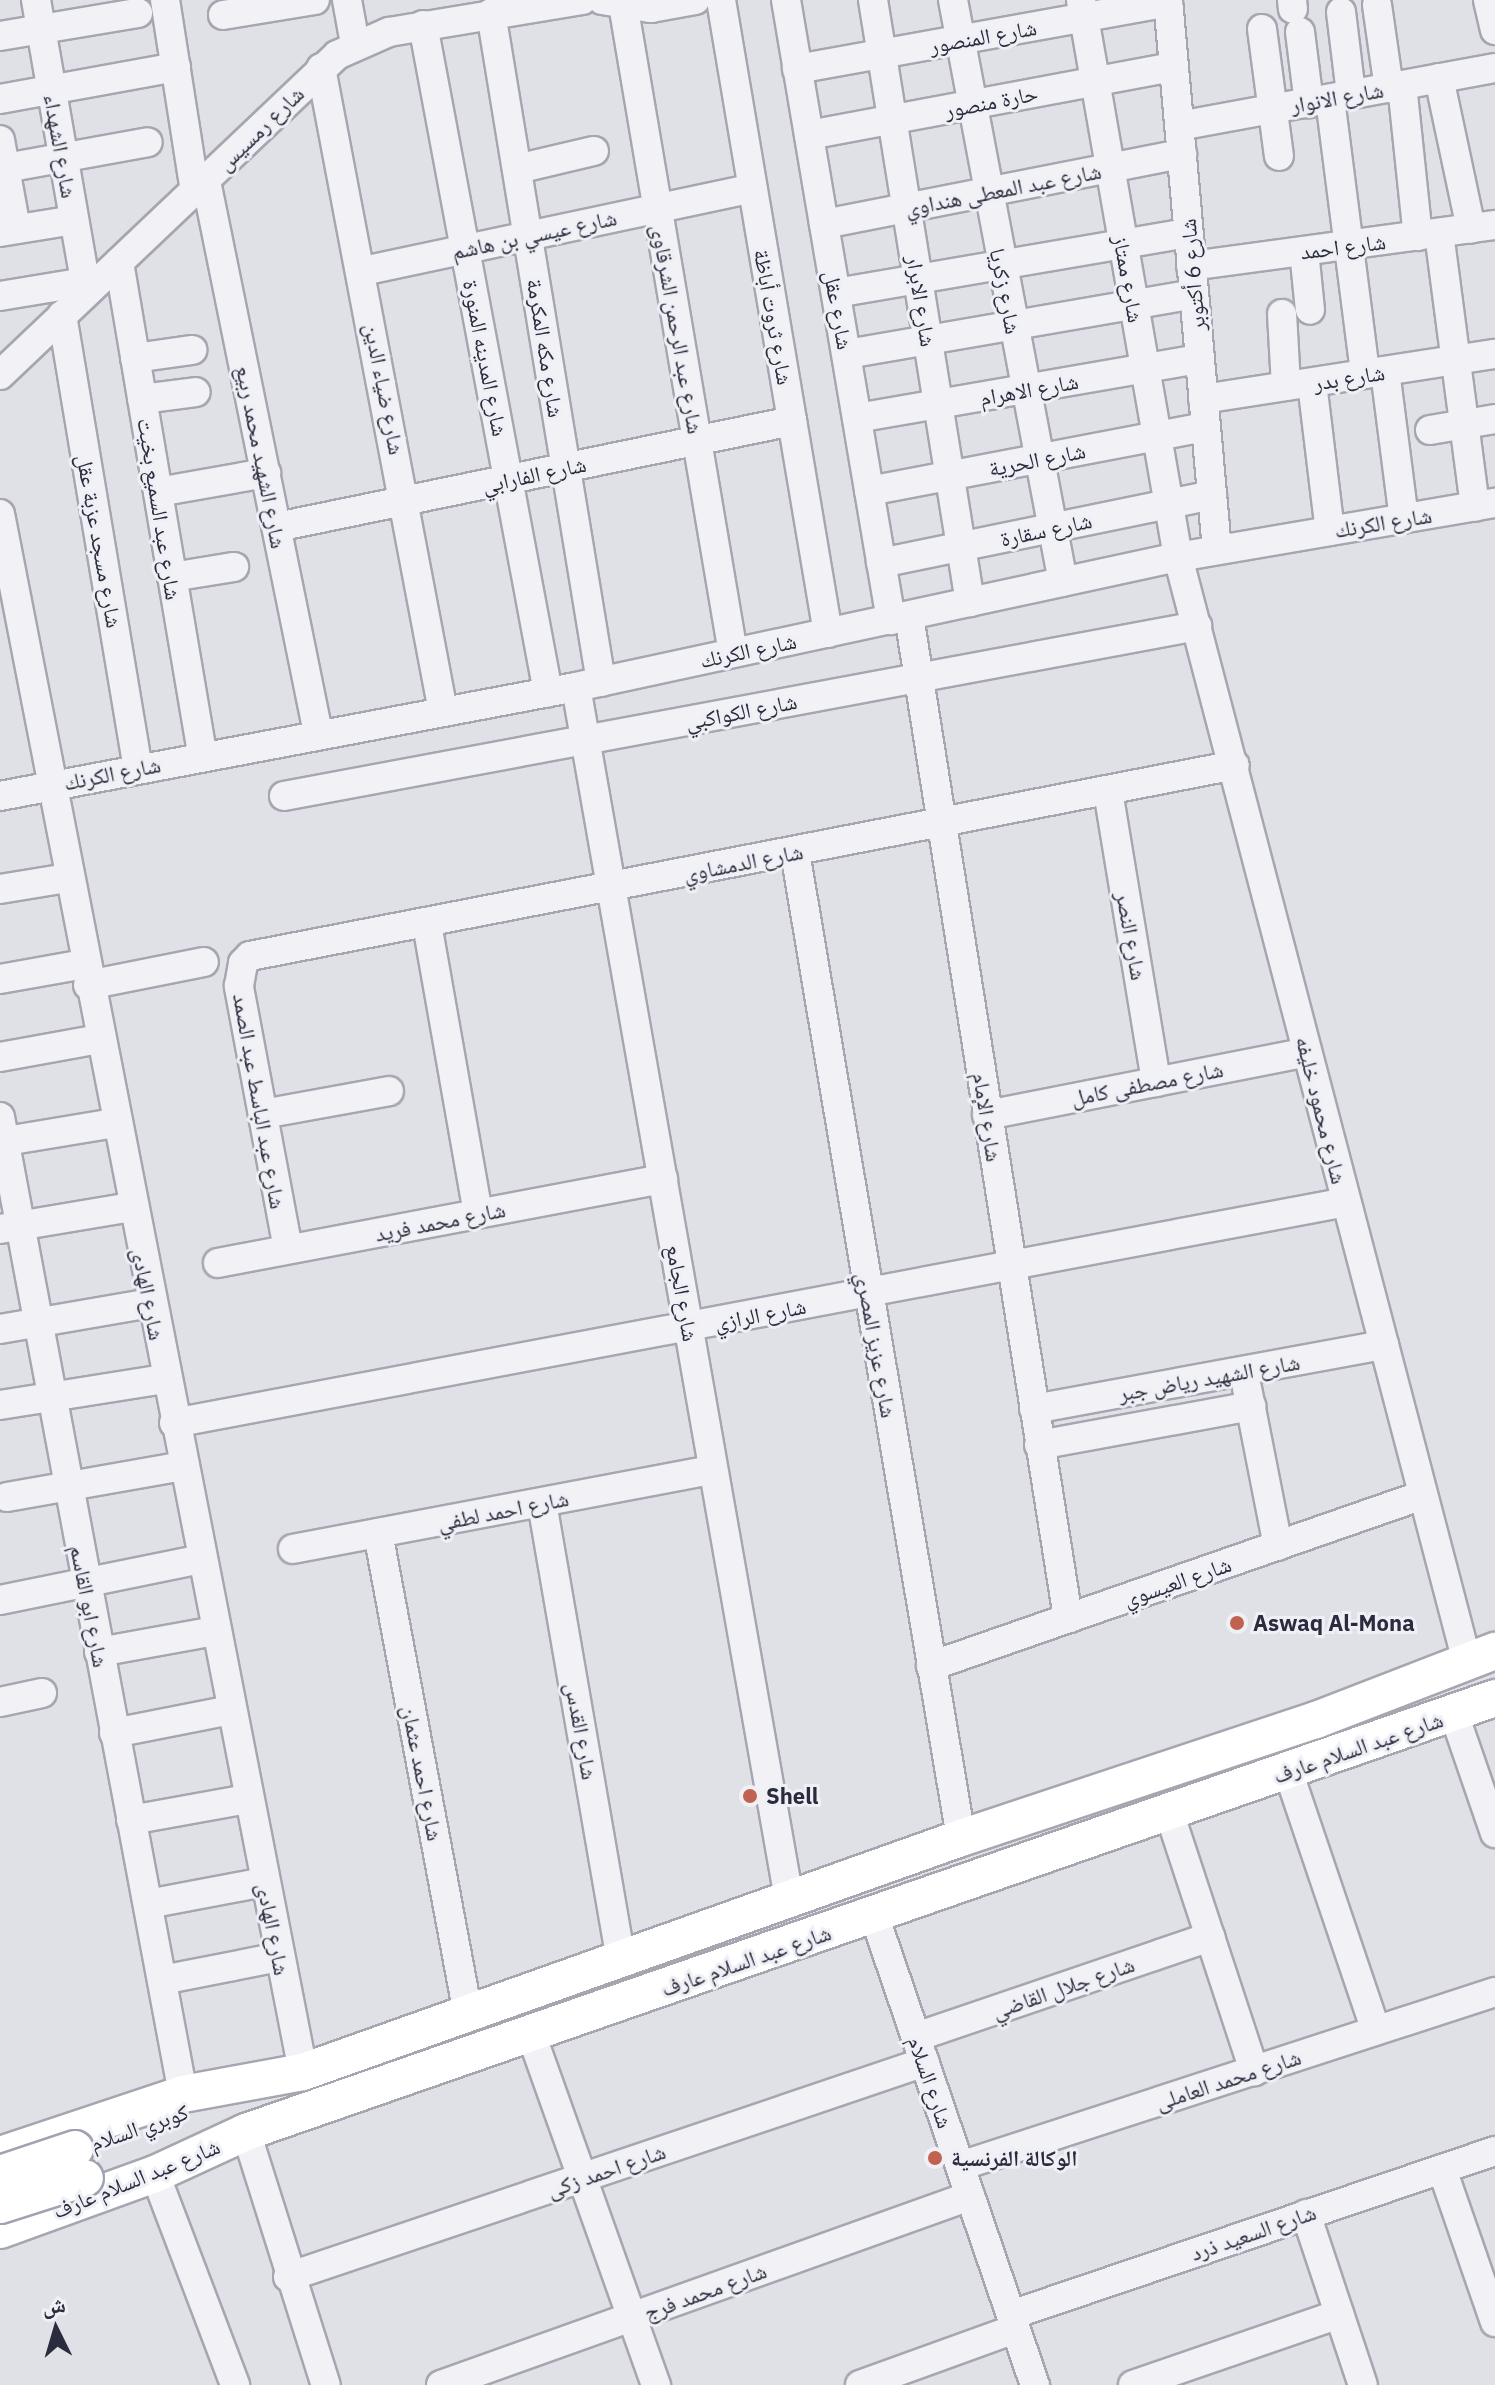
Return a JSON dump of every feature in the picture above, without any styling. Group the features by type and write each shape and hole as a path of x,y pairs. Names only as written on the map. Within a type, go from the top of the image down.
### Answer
{"main road":[{"name":"شارع عبد السلام عارف","path":"0,2155 183,2094 291,2076 961,1838 1316,1720 1481,1657"},
{"name":"شارع عبد السلام عارف","path":"0,2230 155,2174 246,2132 1495,1698"},
{"name":"كوبري السلام","path":"0,2205 80,2164 291,2076"},
{"name":"كوبري السلام","path":"0,2174 80,2164 246,2132"},
{"path":"34,2143 56,2212"}],"street":[{"name":"شارع الشهداء","path":"36,0 86,287"},
{"name":"شارع الشهيد محمد ربيع","path":"165,0 176,67 266,473 318,733"},
{"path":"223,15 315,0"},
{"path":"347,0 355,44"},
{"name":"شارع رمسيس","path":"0,375 62,315 86,287 119,262 201,186 321,68 355,44 473,10 580,0"},
{"path":"613,2 651,8 695,0"},
{"name":"شارع ثروت أباظة","path":"721,0 828,633"},
{"name":"شارع عقل","path":"786,0 881,563 900,618"},
{"name":"شارع الابرار","path":"873,0 970,602"},
{"name":"شارع زكريا","path":"953,0 958,40 1063,582"},
{"path":"1488,0 1495,30"},
{"name":"شارع المنصور","path":"797,69 958,40 1082,9 1168,1"},
{"name":"شارع 6 أكتوبر","path":"1168,1 1217,550"},
{"name":"شارع عبد الرحمن الشرقاوى","path":"613,2 658,208 733,653"},
{"path":"1377,5 1456,360 1464,424 1485,505"},
{"name":"شارع ممتاز","path":"1082,9 1178,557"},
{"name":"شارع مكه المكرمة","path":"473,10 517,169 566,467 589,685"},
{"path":"1341,12 1330,99 1348,245 1404,519"},
{"path":"0,36 138,13"},
{"path":"1295,13 1330,99"},
{"name":"شارع المدينه المنورة","path":"423,25 548,692"},
{"path":"1262,29 1279,156"},
{"path":"0,99 176,67"},
{"name":"حارة منصور","path":"809,135 1174,67"},
{"name":"شارع ضياء الدين","path":"321,68 407,500 443,711"},
{"name":"شارع الانوار","path":"1180,140 1273,109 1495,68"},
{"path":"1439,78 1483,227"},
{"name":"شارع عبد المعطى هنداوي","path":"824,224 1110,168 1180,140"},
{"path":"74,220 8,230 2,159 63,157 148,142"},
{"path":"517,169 594,151"},
{"name":"شارع عيسي بن هاشم","path":"363,271 752,188"},
{"name":"شارع احمد","path":"847,354 1134,304 1193,280 1304,251 1483,227"},
{"path":"836,293 1188,233"},
{"path":"1304,251 1310,310"},
{"name":"شارع عبد السميع بخيت","path":"119,262 202,755"},
{"path":"0,296 86,287"},
{"path":"1282,314 1330,531"},
{"name":"شارع مسجد عزبة عقل","path":"62,315 138,768"},
{"path":"135,358 192,350"},
{"name":"شارع بدر","path":"1203,399 1495,354"},
{"name":"شارع الاهرام","path":"857,418 1200,359"},
{"path":"142,399 196,392"},
{"path":"1430,430 1495,419"},
{"name":"شارع الفارابي","path":"277,527 792,421"},
{"name":"شارع الحرية","path":"869,491 1206,427"},
{"path":"158,492 266,473"},
{"name":"شارع سقارة","path":"881,563 1212,495"},
{"name":"شارع الكرنك","path":"0,796 318,733 589,685 1178,557 1485,505"},
{"name":"شارع الهادى","path":"1,521 13,658 49,785 231,1710 279,1957 291,2076"},
{"name":"شارع محمود خليفه","path":"1178,557 1235,765 1423,1495 1481,1657"},
{"path":"172,577 234,567"},
{"name":"شارع الإمام","path":"900,618 918,678 944,823 987,1115 1068,1618"},
{"name":"شارع الكواكبي","path":"284,796 1197,626"},
{"name":"شارع الجامع","path":"589,685 586,740 615,887 712,1470 789,1899"},
{"name":"شارع الدمشاوي","path":"250,956 1235,765"},
{"name":"شارع النصر","path":"1108,791 1156,1082"},
{"name":"شارع عزيز المصري","path":"795,852 961,1838"},
{"path":"0,889 67,878"},
{"path":"427,924 478,1213"},
{"name":"شارع عبد الباسط عبد الصمد","path":"250,956 243,963 239,986 288,1249"},
{"path":"0,979 204,962"},
{"path":"0,1057 99,1039"},
{"name":"شارع مصطفى كامل","path":"987,1115 1307,1052"},
{"path":"263,1114 389,1091"},
{"path":"1,1133 115,1123"},
{"name":"شارع ابو القاسم","path":"1,1133 10,1227 38,1322 183,2094"},
{"name":"شارع محمد فريد","path":"218,1263 663,1179"},
{"name":"شارع الرازي","path":"174,1423 1346,1202"},
{"path":"10,1227 132,1207"},
{"path":"0,1329 151,1303"},
{"name":"شارع الشهيد رياض جبر","path":"1034,1409 1384,1345"},
{"path":"1244,1371 1278,1546"},
{"path":"0,1405 165,1379"},
{"name":"شارع الشهيد رياض جبر","path":"1039,1445 1251,1406"},
{"path":"7,1497 183,1466"},
{"name":"شارع احمد لطفي","path":"293,1549 712,1470"},
{"name":"شارع العيسوي","path":"931,1666 1423,1495"},
{"name":"شارع القدس","path":"542,1503 621,1959"},
{"name":"شارع احمد عثمان","path":"378,1533 468,2014"},
{"path":"0,1600 201,1559"},
{"path":"99,1652 215,1631"},
{"path":"0,1702 42,1693"},
{"path":"114,1733 231,1710"},
{"path":"1454,1714 1495,1833"},
{"path":"1288,1771 1376,2031"},
{"path":"131,1820 248,1799"},
{"path":"1169,1812 1254,2071"},
{"path":"148,1904 264,1882"},
{"name":"شارع السلام","path":"874,1915 1035,2385"},
{"name":"شارع جلال القاضي","path":"920,2050 1210,1937"},
{"path":"162,1980 279,1957"},
{"name":"شارع محمد العاملى","path":"960,2166 1495,1992"},
{"path":"531,2034 656,2385"},
{"name":"شارع احمد زكى","path":"288,2277 582,2178 920,2050"},
{"path":"246,2132 288,2277 326,2385"},
{"name":"شارع السعيد ذرد","path":"860,2385 1013,2322 1306,2214 1495,2151"},
{"path":"1442,2169 1495,2322"},
{"path":"155,2174 235,2385"},
{"name":"شارع محمد فرج","path":"441,2385 970,2196"},
{"path":"1306,2214 1363,2385"},
{"path":"1133,2385 1339,2314"}],"place":[{"name":"Aswaq Al-Mona","path":"1237,1623"},
{"name":"Shell","path":"750,1796"},
{"name":"الوكالة الفرنسية","path":"935,2158"}]}
